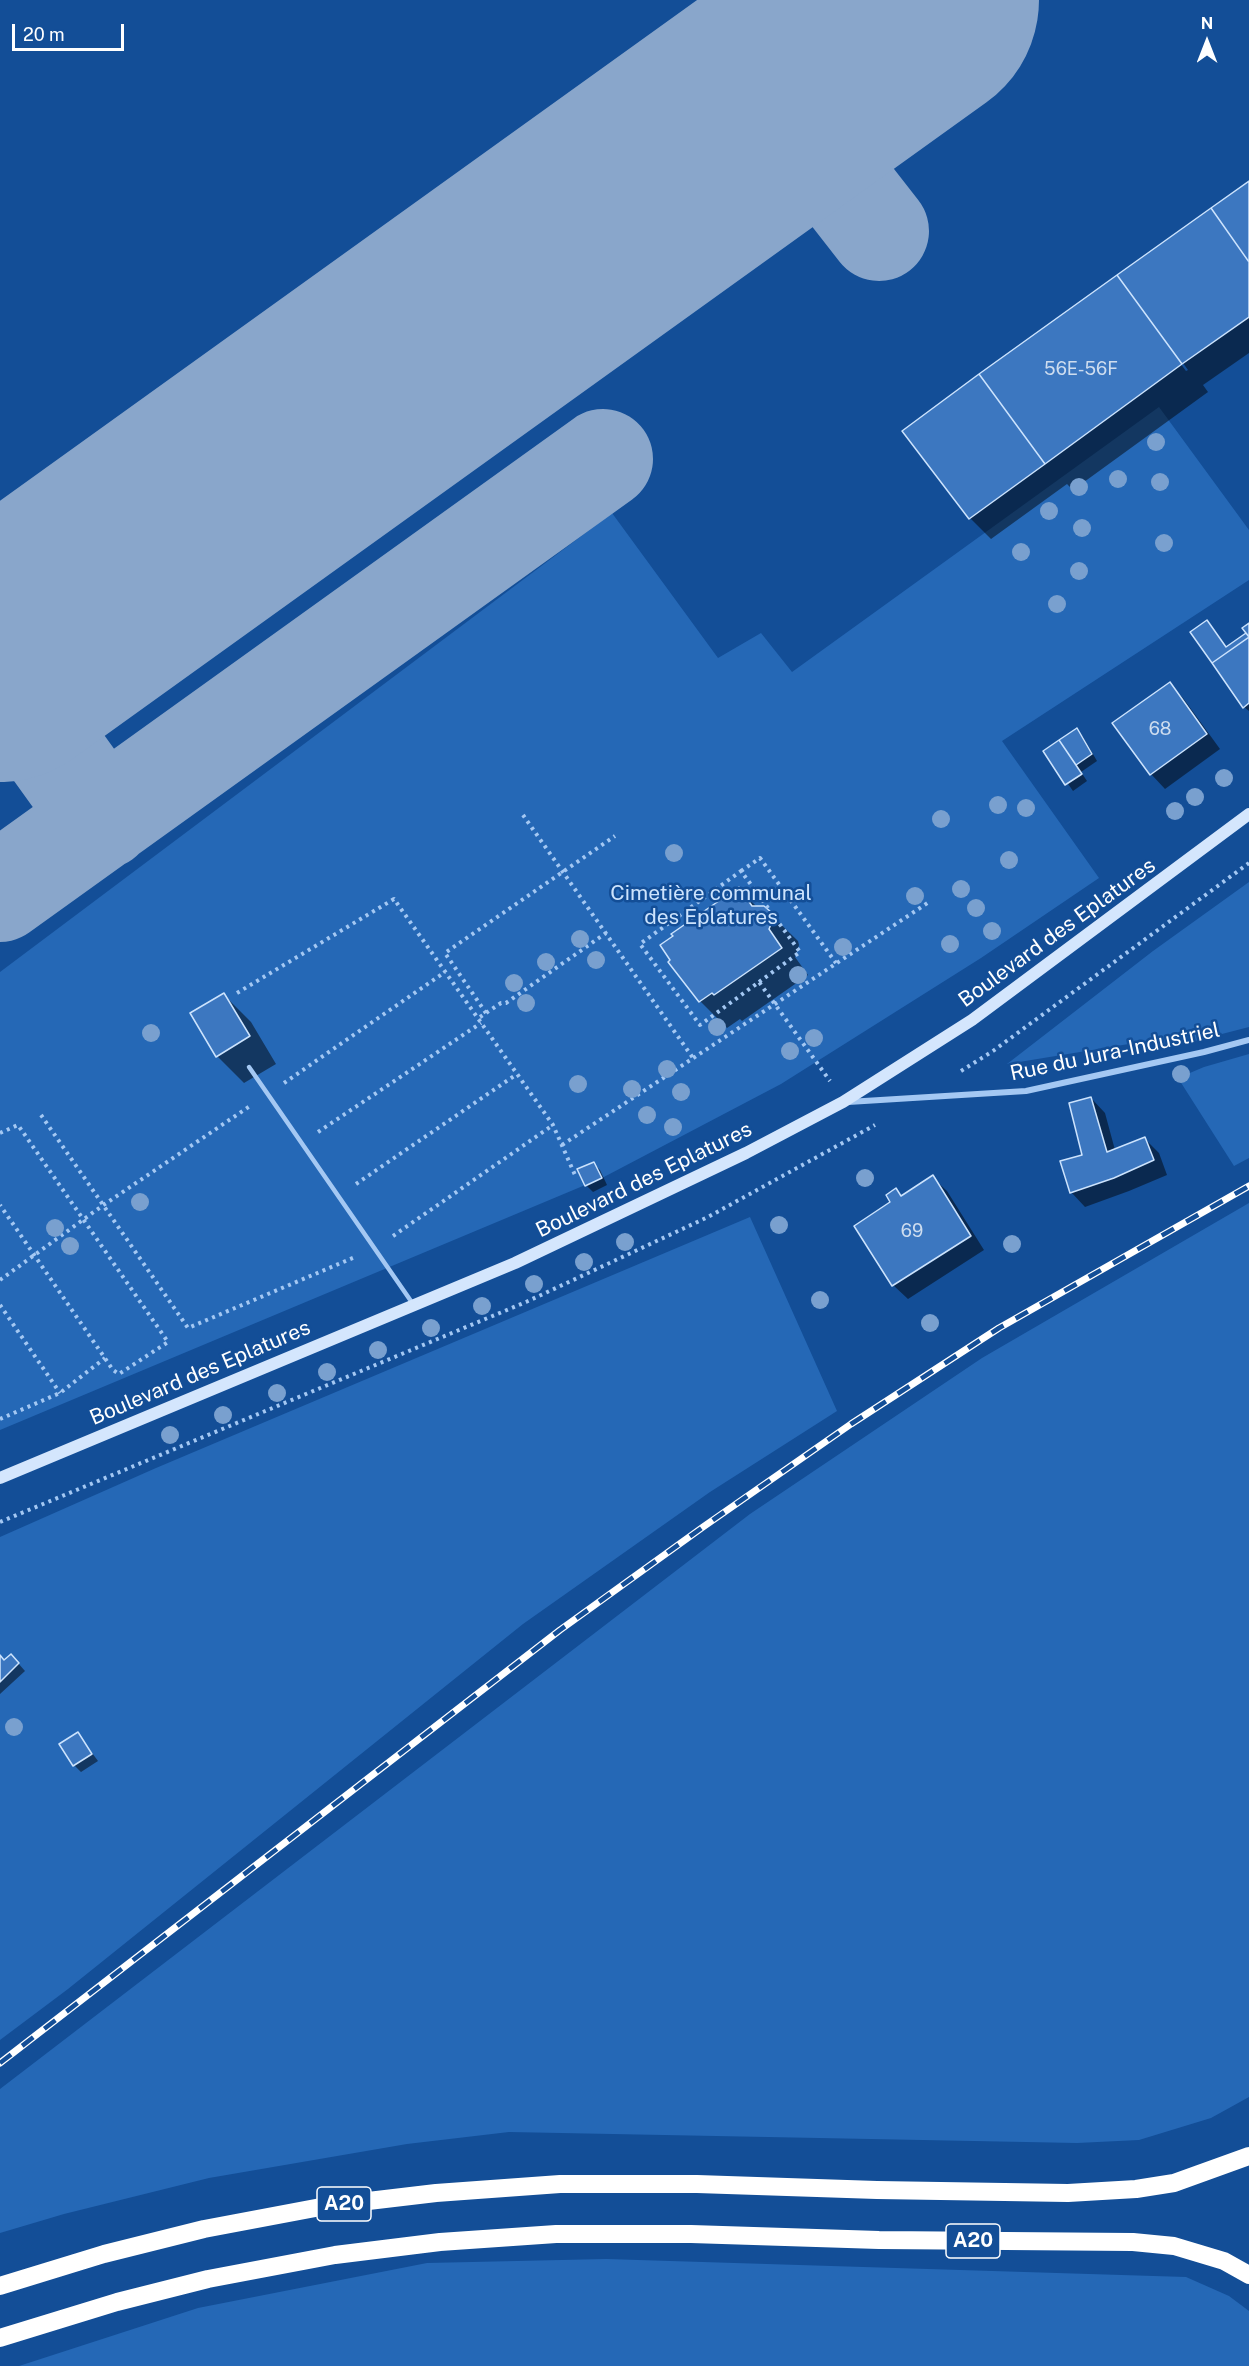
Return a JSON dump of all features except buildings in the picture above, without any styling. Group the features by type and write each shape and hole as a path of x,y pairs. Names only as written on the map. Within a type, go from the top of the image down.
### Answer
{"highway":[{"name":"A20","path":"0,2286 104,2254 204,2229 326,2206 436,2193 560,2184 697,2184 1068,2193 1136,2189 1174,2183 1249,2156"},
{"name":"A20","path":"0,2338 117,2302 208,2279 336,2255 440,2242 556,2234 691,2234 879,2240 1133,2242 1174,2246 1224,2260 1249,2275"}],"main road":[{"name":"Boulevard des Eplatures","path":"0,1478 515,1263 626,1212 843,1102 972,1020 1249,814"}],"street":[{"name":"Rue du Jura-Industriel","path":"843,1102 1026,1090 1204,1052 1249,1040"}],"lane":[{"path":"249,1067 413,1305"}],"path":[{"path":"524,815 693,1058"},
{"path":"486,1013 445,953 615,836"},
{"path":"741,871 800,952 700,1024 640,944 741,871 760,858 836,963"},
{"path":"237,993 394,899 553,1125 574,1175"},
{"path":"562,1145 929,902"},
{"path":"480,1017 506,1003 606,933"},
{"path":"0,1280 102,1206 445,972"},
{"path":"759,982 843,1102"},
{"path":"302,1143 481,1023"},
{"path":"338,1196 517,1074"},
{"path":"41,1115 188,1328 374,1249 553,1125"},
{"path":"0,1133 18,1125 168,1342 118,1374 0,1205"},
{"path":"0,1305 60,1393"},
{"path":"0,1419 60,1393 105,1358"}],"green space":[{"name":"Cimetière communal des Eplatures","path":"1159,407 1249,530 1249,580 1002,741 1099,878 981,958 781,1084 602,1178 0,1430 0,972 612,513 718,658 761,633 792,672"},
{"path":"1249,882 1249,1027 1160,1050 1153,1040 1007,1064 1153,951"},
{"path":"1249,1054 1249,1158 1234,1166 1178,1078 1204,1067"},
{"path":"1249,1203 1249,2097 1211,2118 1139,2140 1077,2143 509,2132 407,2144 209,2178 64,2214 0,2233 0,2089 750,1514 982,1358"},
{"path":"750,1217 837,1411 710,1492 523,1624 68,1989 0,2040 0,1537 156,1468"},
{"path":"606,2259 1186,2277 1229,2296 1249,2311 1249,2366 19,2366 198,2308 427,2263"}],"taxiway":[{"path":"776,99 879,231"},
{"path":"0,892 603,459"},
{"path":"0,676 103,819"}],"runway":[{"path":"0,656 913,0"}],"railway":[{"path":"0,2063 560,1630 703,1527 851,1424 999,1328 1249,1186"}]}
